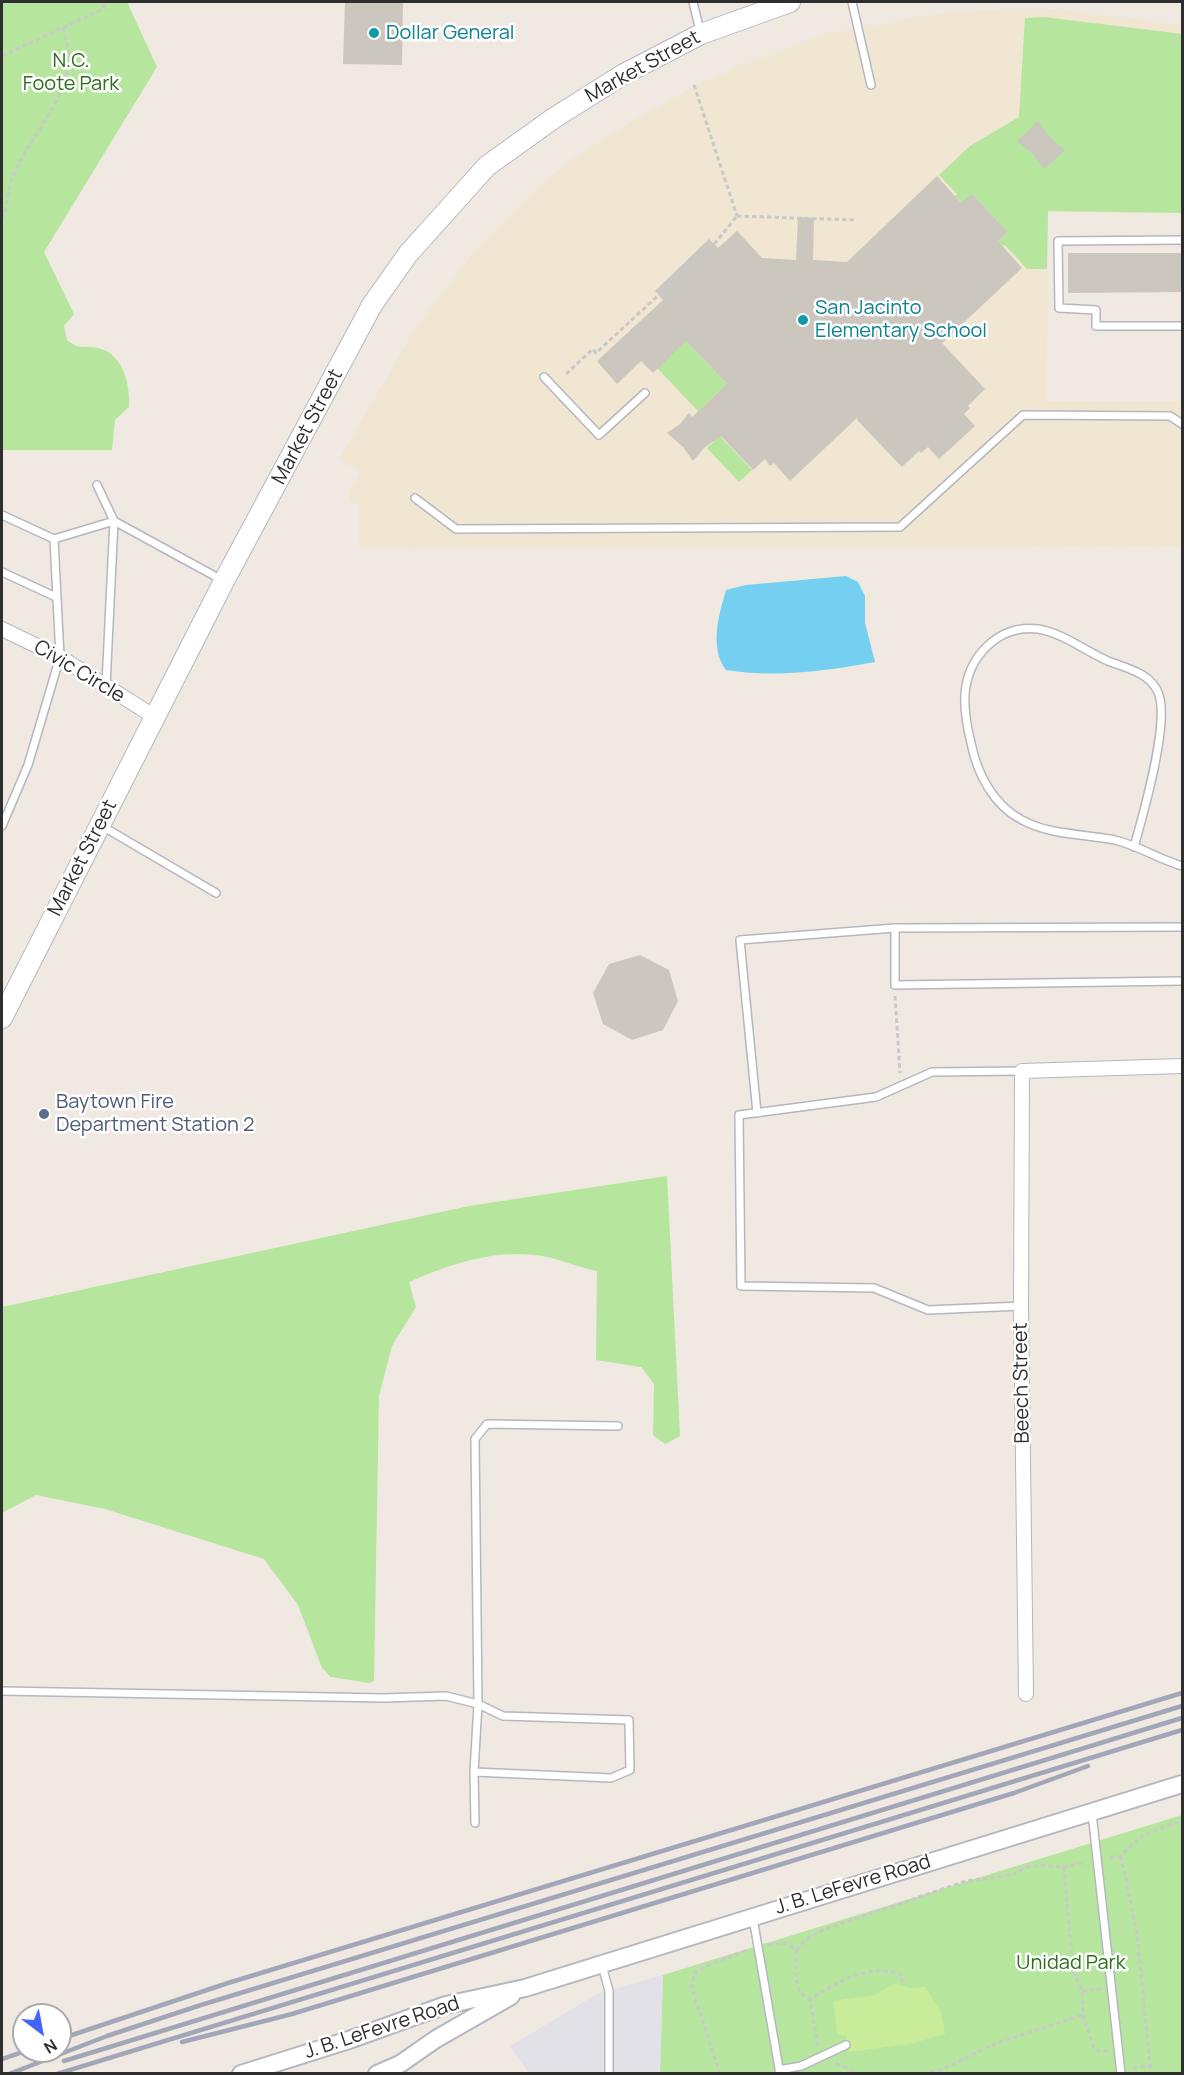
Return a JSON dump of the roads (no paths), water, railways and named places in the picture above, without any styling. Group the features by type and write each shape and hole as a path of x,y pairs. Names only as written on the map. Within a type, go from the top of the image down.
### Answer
{"main road":[{"name":"Market Street","path":"2,1018 224,581 372,305 408,254 487,166 554,118 614,80 701,34 790,2"}],"street":[{"name":"Civic Circle","path":"2,629 60,657 155,717"},
{"path":"1022,1071 1182,1066"},
{"name":"Beech Street","path":"1022,1071 1021,1306 1026,1694"},
{"name":"J. B. LeFevre Road","path":"242,2073 349,2040 446,2005 525,1988 1182,1784"},
{"name":"J. B. LeFevre Road","path":"377,2073 400,2064 436,2039 525,1988"}],"lane":[{"path":"693,2 701,34"},
{"path":"852,2 871,86"},
{"path":"1182,240 1058,241 1059,308 1095,310 1096,326 1182,326"},
{"path":"544,377 599,435 645,393"},
{"path":"415,498 456,529 900,527 1023,416 1170,416 1182,424"},
{"path":"97,485 114,521 106,685"},
{"path":"2,514 54,539 114,521 224,581"},
{"path":"2,826 28,765 60,657 54,539"},
{"path":"2,572 56,597"},
{"path":"1134,847 1147,801 1156,752 1159,695 1151,683 1134,670 1107,660 1071,641 1038,629 1010,630 993,640 979,655 965,692 967,723 974,759 985,785 1003,806 1021,820 1048,829 1116,841 1182,866"},
{"path":"100,825 216,892"},
{"path":"757,1113 740,940 895,928 1182,927"},
{"path":"895,928 895,985 1182,981"},
{"path":"1021,1306 928,1310 874,1288 741,1286 739,1115 876,1097 932,1072 1022,1071"},
{"path":"475,1823 474,1772 478,1704 475,1440 487,1424 618,1426"},
{"path":"2,1691 384,1698 446,1696 478,1704 503,1716 629,1720 630,1770 611,1778 474,1772"},
{"path":"1092,1813 1122,2071"},
{"path":"752,1916 780,2072 801,2066 846,2045"},
{"path":"601,1963 609,1992 609,2073"}],"water":[{"path":"846,576 858,582 865,596 865,623 875,662 801,672 763,673 726,670 718,652 717,631 726,590 746,585"}],"railway":[{"path":"72,2035 228,1983 1182,1693"},
{"path":"9,2074 107,2036 201,2005 1182,1706"},
{"path":"72,2059 1182,1718"},
{"path":"57,2074 1182,1730"},
{"path":"182,2042 292,2014 1014,1793 1088,1766"},
{"path":"2,2059 12,2056"}],"place":[{"name":"Dollar General","path":"374,33"},
{"name":"San Jacinto Elementary School","path":"803,320"},
{"name":"Baytown Fire Department Station 2","path":"44,1114"}],"park label":[{"name":"N.C. Foote Park","path":"71,72"},
{"name":"Unidad Park","path":"1071,1963"}]}
